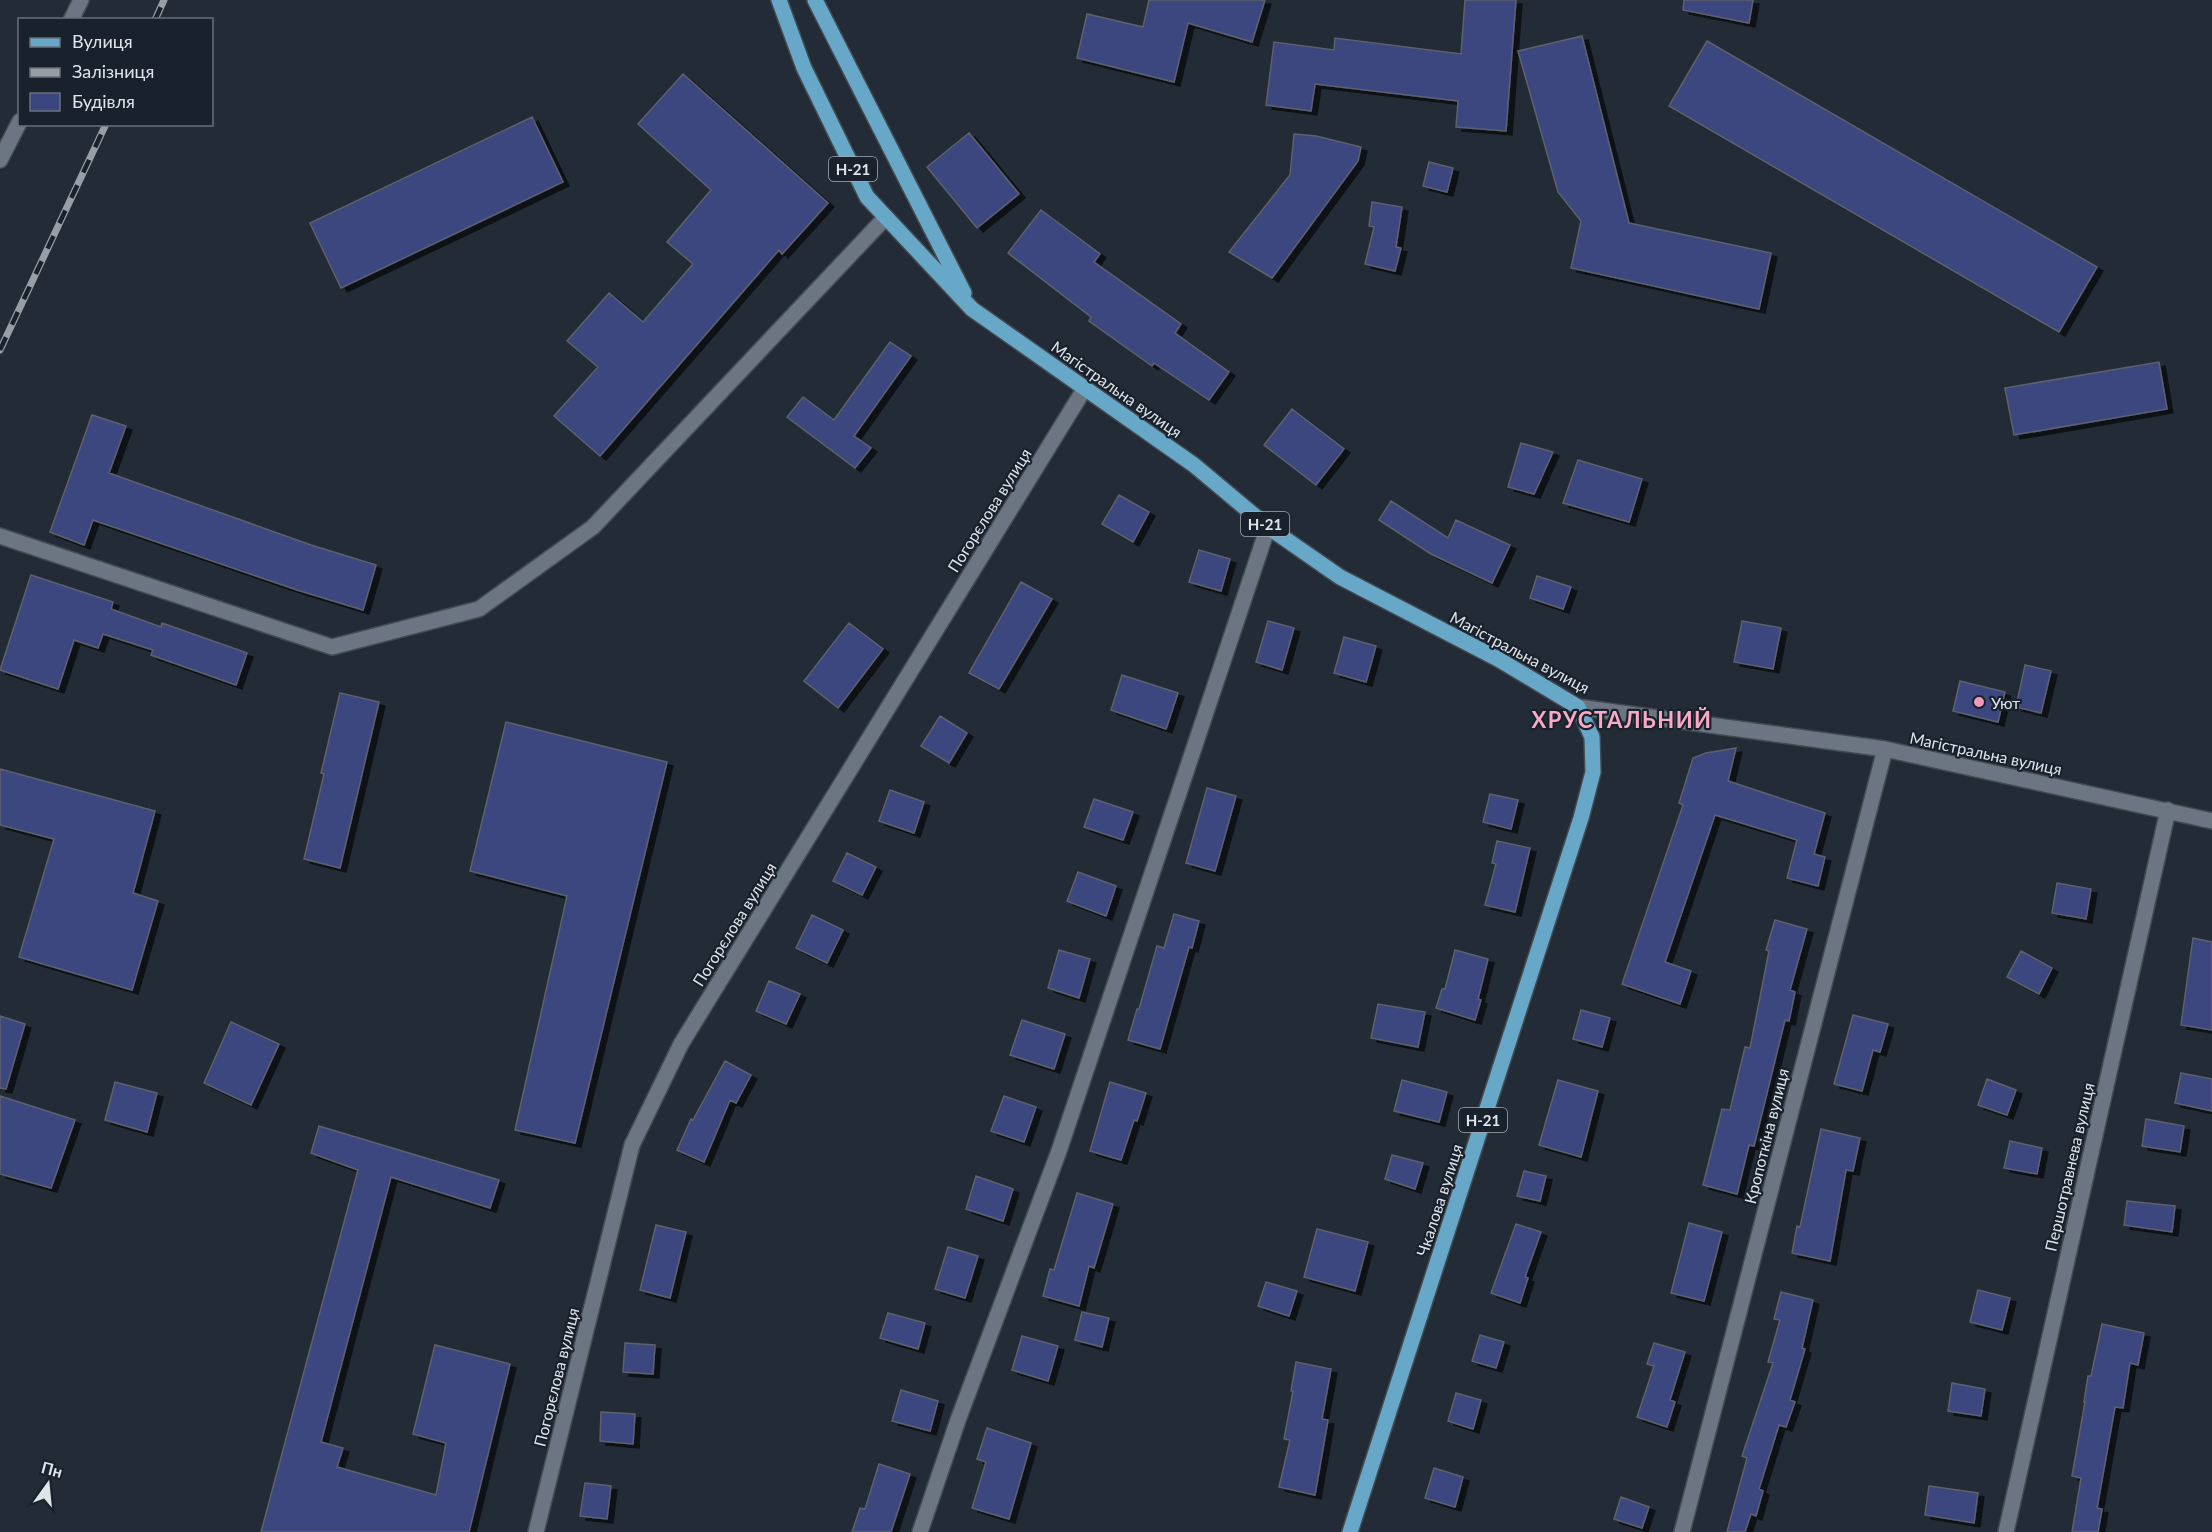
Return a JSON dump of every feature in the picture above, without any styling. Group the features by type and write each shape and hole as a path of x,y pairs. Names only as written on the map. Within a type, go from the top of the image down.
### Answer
{"main road":[{"name":"Магістральна вулиця","path":"779,0 804,68 867,197 972,309 1194,465 1268,527 1340,577 1498,659 1578,707"},
{"name":"Магістральна вулиця","path":"815,0 972,309"},
{"name":"Чкалова вулиця","path":"1350,1532 1581,818 1593,772 1592,737 1578,707"}],"street":[{"path":"72,18 81,0"},
{"path":"0,160 18,125"},
{"path":"0,536 332,647 479,609 593,526 886,218"},
{"name":"Погорєлова вулиця","path":"536,1532 632,1144 681,1044 1085,388"},
{"path":"920,1532 958,1420 1059,1151 1268,527"},
{"name":"Магістральна вулиця","path":"1578,707 1885,750 2212,821"},
{"name":"Кропоткіна вулиця","path":"1682,1532 1885,750"},
{"name":"Першотравнева вулиця","path":"2006,1532 2168,810"}],"building":[{"path":"1149,0 1265,0 1252,42 1188,23 1174,82 1077,58 1087,14 1143,27"},
{"path":"1465,0 1516,0 1506,131 1456,127 1458,101 1315,84 1311,111 1266,105 1274,42 1334,50 1335,38 1461,54"},
{"path":"1684,0 1753,0 1749,23 1683,10"},
{"path":"1582,36 1629,223 1771,253 1759,309 1571,268 1581,221 1558,192 1518,51"},
{"path":"1707,41 2097,267 2059,332 1669,106"},
{"path":"683,74 828,203 782,254 779,250 600,456 554,416 598,367 567,341 609,293 643,322 693,264 667,242 711,190 638,124"},
{"path":"532,117 563,182 341,288 310,223"},
{"path":"969,133 1019,194 977,228 927,167"},
{"path":"1294,134 1316,136 1361,147 1358,161 1272,278 1229,252 1290,175"},
{"path":"1429,162 1453,168 1447,192 1423,186"},
{"path":"1372,202 1402,207 1396,247 1401,248 1395,271 1365,264 1374,227 1369,226"},
{"path":"1041,210 1100,254 1094,262 1181,324 1175,333 1229,372 1209,400 1154,363 1152,366 1089,321 1091,317 1008,253"},
{"path":"890,342 911,356 854,436 871,448 855,468 787,417 803,397 834,420"},
{"path":"2159,362 2167,409 2014,435 2005,388"},
{"path":"1292,409 1344,449 1316,485 1264,445"},
{"path":"92,415 126,426 109,473 311,545 376,565 363,610 297,590 93,520 84,545 50,532"},
{"path":"1521,443 1553,452 1534,494 1508,487"},
{"path":"1578,460 1642,479 1629,522 1563,503"},
{"path":"1119,495 1149,512 1133,542 1102,524"},
{"path":"1391,501 1448,538 1456,520 1510,545 1492,583 1431,554 1379,520"},
{"path":"1199,550 1230,559 1221,591 1189,582"},
{"path":"31,575 113,602 111,609 161,627 162,623 247,653 236,685 151,655 153,650 103,634 98,648 74,640 58,689 0,670"},
{"path":"1537,576 1571,587 1563,609 1530,598"},
{"path":"1021,582 1052,599 999,689 969,673"},
{"path":"1268,621 1294,628 1282,670 1256,662"},
{"path":"1742,621 1781,628 1773,669 1734,662"},
{"path":"849,623 883,649 838,708 804,681"},
{"path":"1344,637 1376,646 1366,682 1334,673"},
{"path":"2025,665 2051,671 2041,713 2016,707"},
{"path":"1122,675 1178,693 1166,729 1111,710"},
{"name":"Уют","path":"1960,681 2005,692 1998,722 1953,711"},
{"path":"340,693 379,702 340,868 304,859"},
{"path":"940,716 967,733 949,763 921,746"},
{"path":"506,722 667,762 575,1143 515,1130 567,896 470,871"},
{"path":"1736,748 1728,781 1825,813 1814,854 1825,857 1818,886 1787,878 1797,840 1715,815 1665,962 1691,971 1680,1004 1622,984 1683,805 1679,803 1693,758 1706,753"},
{"path":"0,769 155,811 133,893 158,901 132,990 19,957 54,839 0,825"},
{"path":"1207,788 1236,796 1215,871 1186,863"},
{"path":"890,790 924,802 914,833 879,821"},
{"path":"1490,794 1518,800 1511,829 1483,822"},
{"path":"1094,799 1133,812 1123,840 1084,827"},
{"path":"1497,841 1530,848 1515,912 1485,905 1496,864 1492,863"},
{"path":"847,853 876,867 862,895 833,881"},
{"path":"1078,872 1116,886 1106,916 1067,901"},
{"path":"2057,883 2091,889 2086,919 2052,913"},
{"path":"1174,914 1199,921 1192,948 1189,947 1160,1049 1128,1040 1157,946 1164,948"},
{"path":"812,915 843,930 827,963 796,948"},
{"path":"1775,920 1807,929 1790,990 1795,992 1789,1021 1785,1020 1754,1146 1749,1145 1737,1194 1703,1185 1722,1109 1730,1110 1745,1047 1750,1048 1769,951 1766,950"},
{"path":"2193,938 2212,942 2212,1030 2181,1025"},
{"path":"1059,950 1090,959 1079,998 1048,988"},
{"path":"1455,950 1488,959 1475,1020 1436,1008 1442,989 1445,989"},
{"path":"2021,951 2052,968 2039,994 2007,977"},
{"path":"769,981 800,994 786,1024 756,1011"},
{"path":"1378,1004 1425,1012 1418,1047 1371,1038"},
{"path":"1581,1010 1610,1018 1602,1047 1573,1039"},
{"path":"1853,1015 1888,1024 1880,1052 1873,1050 1862,1091 1834,1084"},
{"path":"0,1016 25,1024 6,1089 0,1088"},
{"path":"1022,1020 1065,1034 1054,1069 1010,1055"},
{"path":"231,1022 279,1044 251,1105 204,1083"},
{"path":"725,1061 751,1075 736,1103 730,1100 704,1162 677,1150 691,1119 693,1120"},
{"path":"2181,1073 2212,1079 2212,1111 2175,1103"},
{"path":"1987,1079 2016,1090 2007,1115 1978,1105"},
{"path":"1402,1080 1447,1092 1439,1122 1394,1111"},
{"path":"1558,1080 1598,1091 1581,1157 1539,1145"},
{"path":"115,1082 157,1093 147,1132 105,1120"},
{"path":"1110,1082 1146,1093 1137,1121 1134,1120 1121,1160 1090,1151"},
{"path":"0,1096 75,1120 51,1188 0,1174"},
{"path":"1004,1096 1036,1107 1024,1142 991,1131"},
{"path":"2146,1119 2184,1126 2180,1152 2142,1146"},
{"path":"319,1126 499,1180 490,1208 391,1177 321,1442 343,1448 337,1467 436,1495 446,1443 413,1434 435,1345 510,1364 469,1532 261,1532 358,1170 311,1153"},
{"path":"1821,1129 1860,1138 1853,1171 1846,1170 1830,1261 1792,1253 1797,1226 1800,1227"},
{"path":"2010,1141 2042,1148 2037,1174 2004,1168"},
{"path":"1392,1155 1423,1163 1415,1189 1385,1179"},
{"path":"1524,1171 1546,1176 1540,1201 1517,1196"},
{"path":"976,1176 1013,1189 1003,1221 966,1209"},
{"path":"1077,1193 1113,1204 1094,1268 1089,1266 1079,1306 1043,1296 1050,1269 1054,1270"},
{"path":"2127,1201 2175,1206 2172,1232 2124,1225"},
{"path":"1689,1223 1722,1232 1704,1301 1671,1293"},
{"path":"1516,1224 1541,1232 1525,1277 1528,1278 1520,1303 1491,1293"},
{"path":"656,1225 686,1232 670,1298 640,1290"},
{"path":"1317,1229 1368,1242 1355,1291 1304,1277"},
{"path":"948,1247 978,1256 965,1298 935,1289"},
{"path":"1266,1282 1297,1291 1289,1316 1258,1306"},
{"path":"1978,1290 2010,1298 2002,1330 1970,1322"},
{"path":"1781,1292 1813,1300 1802,1348 1805,1349 1790,1400 1795,1402 1786,1427 1779,1425 1759,1489 1763,1491 1756,1516 1751,1514 1745,1532 1727,1532 1747,1458 1742,1456 1773,1363 1768,1362 1780,1320 1774,1319"},
{"path":"1082,1312 1109,1318 1102,1347 1075,1340"},
{"path":"888,1313 925,1323 918,1349 880,1338"},
{"path":"2102,1324 2144,1333 2138,1365 2130,1363 2123,1408 2115,1407 2097,1508 2102,1509 2098,1532 2072,1532 2081,1478 2072,1476 2088,1376 2091,1376"},
{"path":"1480,1335 1504,1342 1496,1368 1472,1361"},
{"path":"1022,1336 1058,1346 1048,1381 1012,1370"},
{"path":"625,1343 655,1345 653,1374 623,1372"},
{"path":"1654,1343 1685,1352 1670,1400 1675,1402 1667,1427 1637,1417 1654,1366 1647,1364"},
{"path":"1296,1362 1331,1369 1322,1419 1328,1420 1315,1495 1279,1487 1290,1440 1284,1439"},
{"path":"1952,1383 1985,1389 1981,1416 1948,1411"},
{"path":"901,1390 938,1401 930,1431 892,1421"},
{"path":"1456,1393 1481,1400 1473,1429 1448,1421"},
{"path":"601,1412 635,1414 633,1444 600,1441"},
{"path":"987,1428 1031,1443 1009,1519 972,1508 986,1462 977,1459"},
{"path":"879,1464 910,1474 891,1532 852,1532 860,1508 865,1509"},
{"path":"1434,1468 1463,1477 1455,1507 1425,1498"},
{"path":"585,1483 611,1486 607,1519 580,1516"},
{"path":"1929,1486 1978,1493 1974,1523 1925,1515"},
{"path":"1621,1497 1649,1507 1642,1528 1614,1519"}],"railway":[{"path":"156,18 164,0"},
{"path":"0,350 105,126"}],"place":[{"name":"Уют","path":"1979,702"}],"district":[{"name":"ХРУСТАЛЬНИЙ","path":"1622,719"}]}
